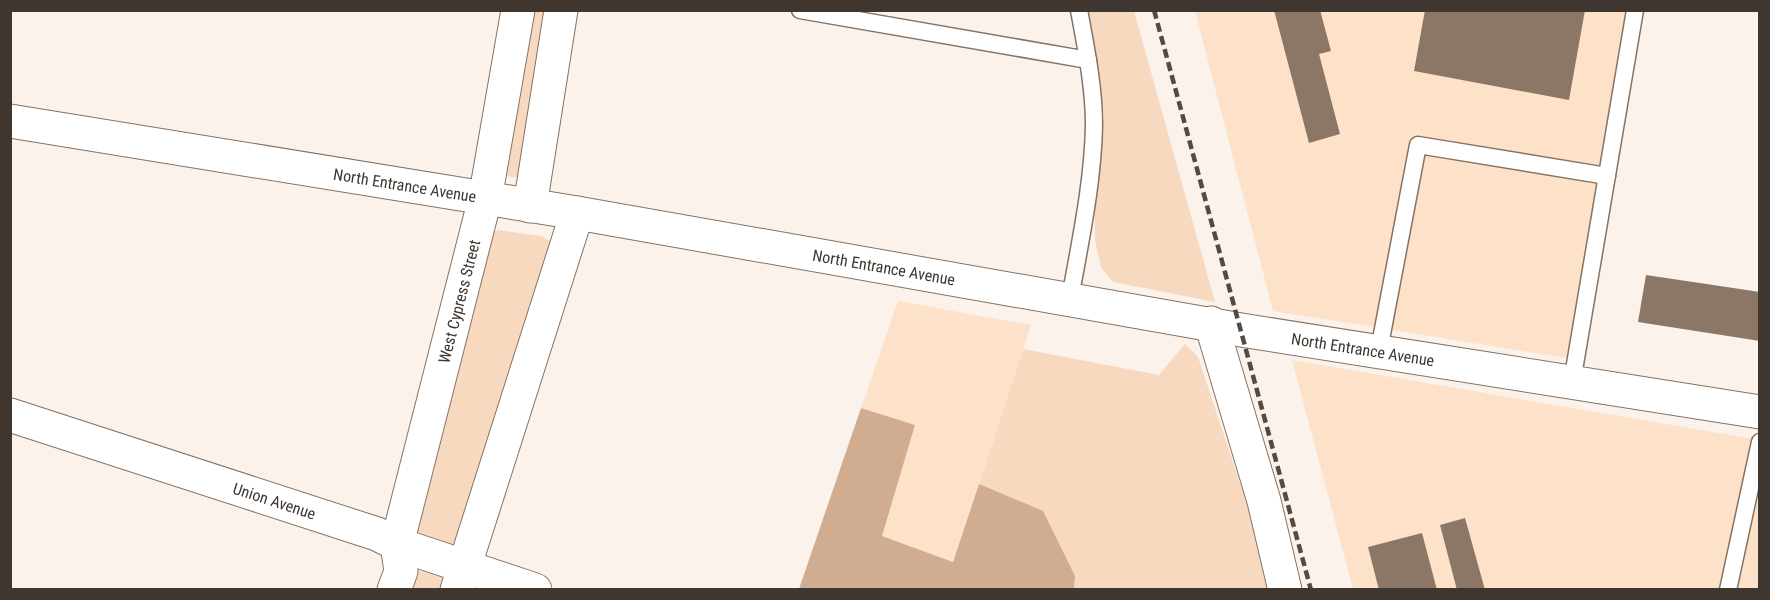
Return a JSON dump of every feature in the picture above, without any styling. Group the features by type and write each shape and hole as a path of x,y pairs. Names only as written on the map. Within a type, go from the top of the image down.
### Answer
{"street":[{"name":"West Cypress Street","path":"394,590 400,571 397,544 485,199 518,10"},
{"path":"530,206 561,10"},
{"name":"North Entrance Avenue","path":"10,121 577,213 1211,323 1760,412"},
{"path":"460,578 577,213"},
{"path":"1211,323 1264,501 1285,590"},
{"name":"Union Avenue","path":"10,415 377,534 460,578 535,590"}],"lane":[{"path":"800,10 1088,60"},
{"path":"1070,299 1088,195 1094,124 1088,60 1079,10"},
{"path":"1572,382 1635,10"},
{"path":"1379,350 1418,146 1607,176"},
{"path":"1728,590 1760,442"}],"shaded area":[{"path":"526,11 556,11 522,176 511,177 502,172"},
{"path":"1087,11 1134,11 1215,302 1113,282 1101,267 1095,241 1095,212 1104,116"},
{"path":"1195,11 1631,11 1572,359 1273,311"},
{"path":"498,230 541,236 550,241 552,248 457,552 420,543 415,529 491,233"},
{"path":"898,301 1031,325 953,562 882,536 915,425 861,408"},
{"path":"1185,344 1198,357 1264,555 1273,589 1074,589 1075,575 979,484 1023,349 1159,375"},
{"path":"1292,360 1759,440 1759,589 1353,589"},
{"path":"861,408 915,425 882,536 953,562 979,484 1043,511 1075,576 1074,589 799,589"},
{"path":"420,571 442,577 448,590 403,590 413,573"}],"building":[{"path":"1274,10 1320,10 1331,51 1319,54 1340,134 1309,143"},
{"path":"1425,10 1585,10 1569,100 1414,71"},
{"path":"1646,275 1760,292 1760,341 1638,322"},
{"path":"1465,518 1485,590 1457,590 1440,525"},
{"path":"1422,533 1437,590 1379,590 1368,547"}],"railway":[{"path":"1154,10 1311,590"}]}
